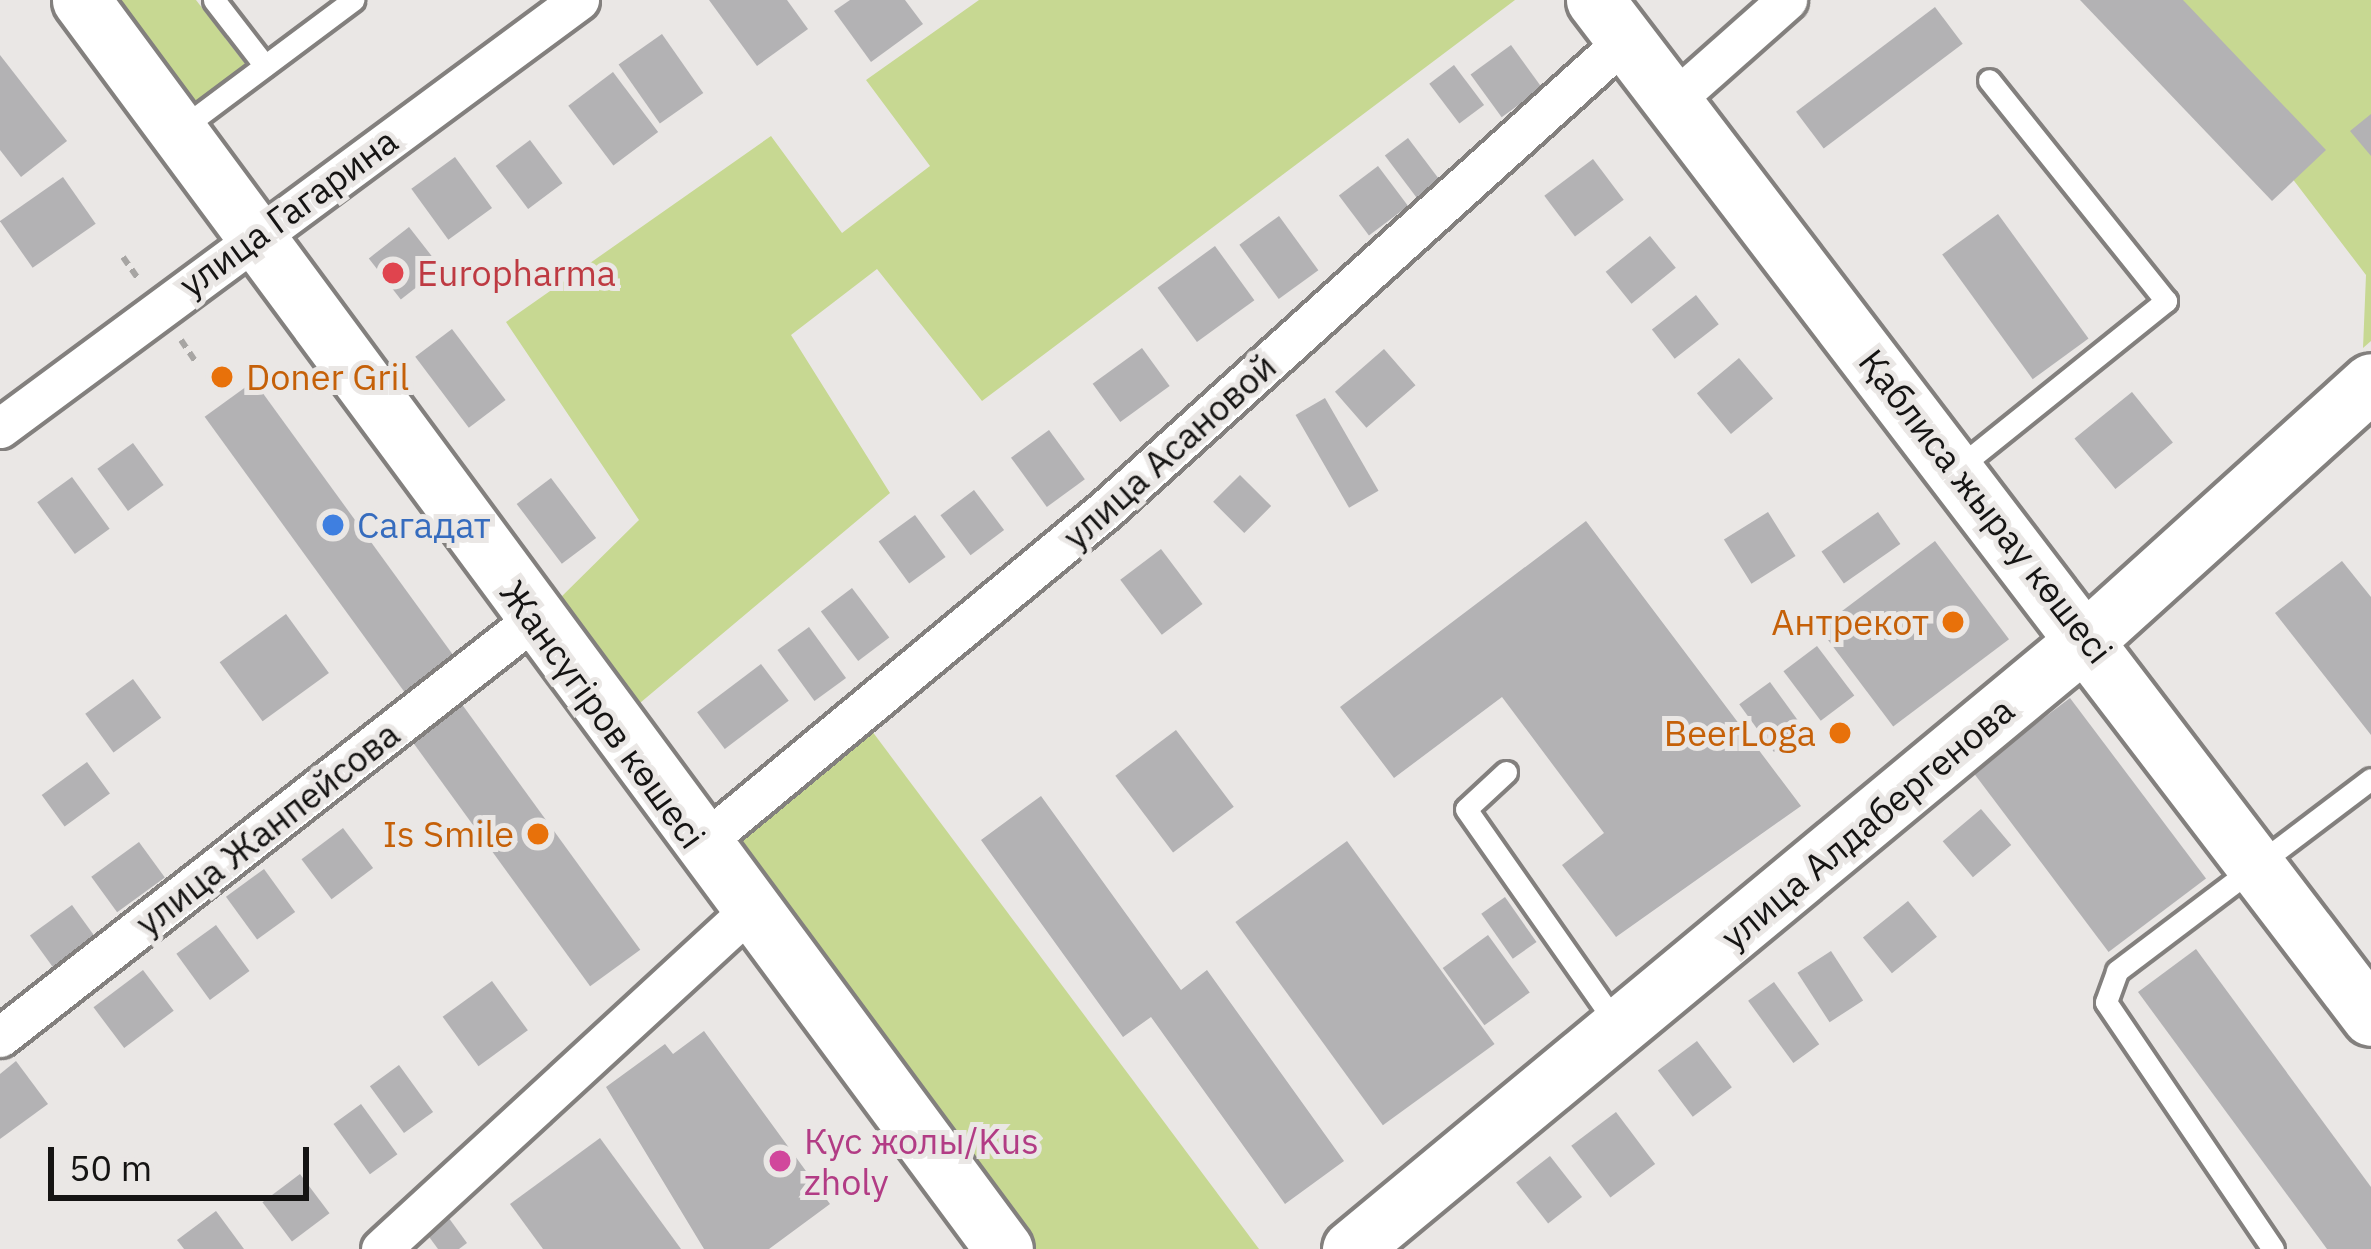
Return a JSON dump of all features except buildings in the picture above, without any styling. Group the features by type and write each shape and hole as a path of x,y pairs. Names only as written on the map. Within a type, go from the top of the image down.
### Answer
{"street":[{"name":"Жансүгіров көшесі","path":"81,0 747,912 1004,1249"},
{"path":"1672,102 1787,0"},
{"name":"улица Гагарина","path":"0,428 252,235 570,3"},
{"name":"Қаблиса жырау көшесі","path":"1610,20 2089,637 2371,1017"},
{"name":"улица Асановой","path":"699,846 1105,510 1610,20"},
{"name":"улица Алдабергенова","path":"1351,1249 2089,637 2371,382"},
{"name":"улица Жанпейсова","path":"0,1037 534,619"},
{"path":"381,1249 747,912"}],"lane":[{"path":"214,0 265,66"},
{"path":"177,132 353,0"},
{"path":"1958,468 2166,302 1989,80"},
{"path":"1506,772 1466,809 1620,1028"},
{"path":"2273,1249 2106,1003 2117,971 2371,779"}],"green space":[{"path":"100,0 196,0 246,65 181,113"},
{"path":"979,0 1515,0 982,401 877,269 791,335 890,493 634,708 555,603 639,520 506,322 771,136 842,233 930,166 866,80"},
{"path":"2156,0 2371,0 2371,341 2363,348 2366,275"},
{"path":"866,723 1259,1249 1029,1249 725,847"}],"place":[{"name":"Europharma","path":"393,273"},
{"name":"Doner Gril","path":"222,377"},
{"name":"Сагадат","path":"333,525"},
{"name":"Антрекот","path":"1953,622"},
{"name":"BeerLoga","path":"1840,733"},
{"name":"Is Smile","path":"538,834"},
{"name":"Кус жолы/Kus zholy","path":"780,1161"}]}
